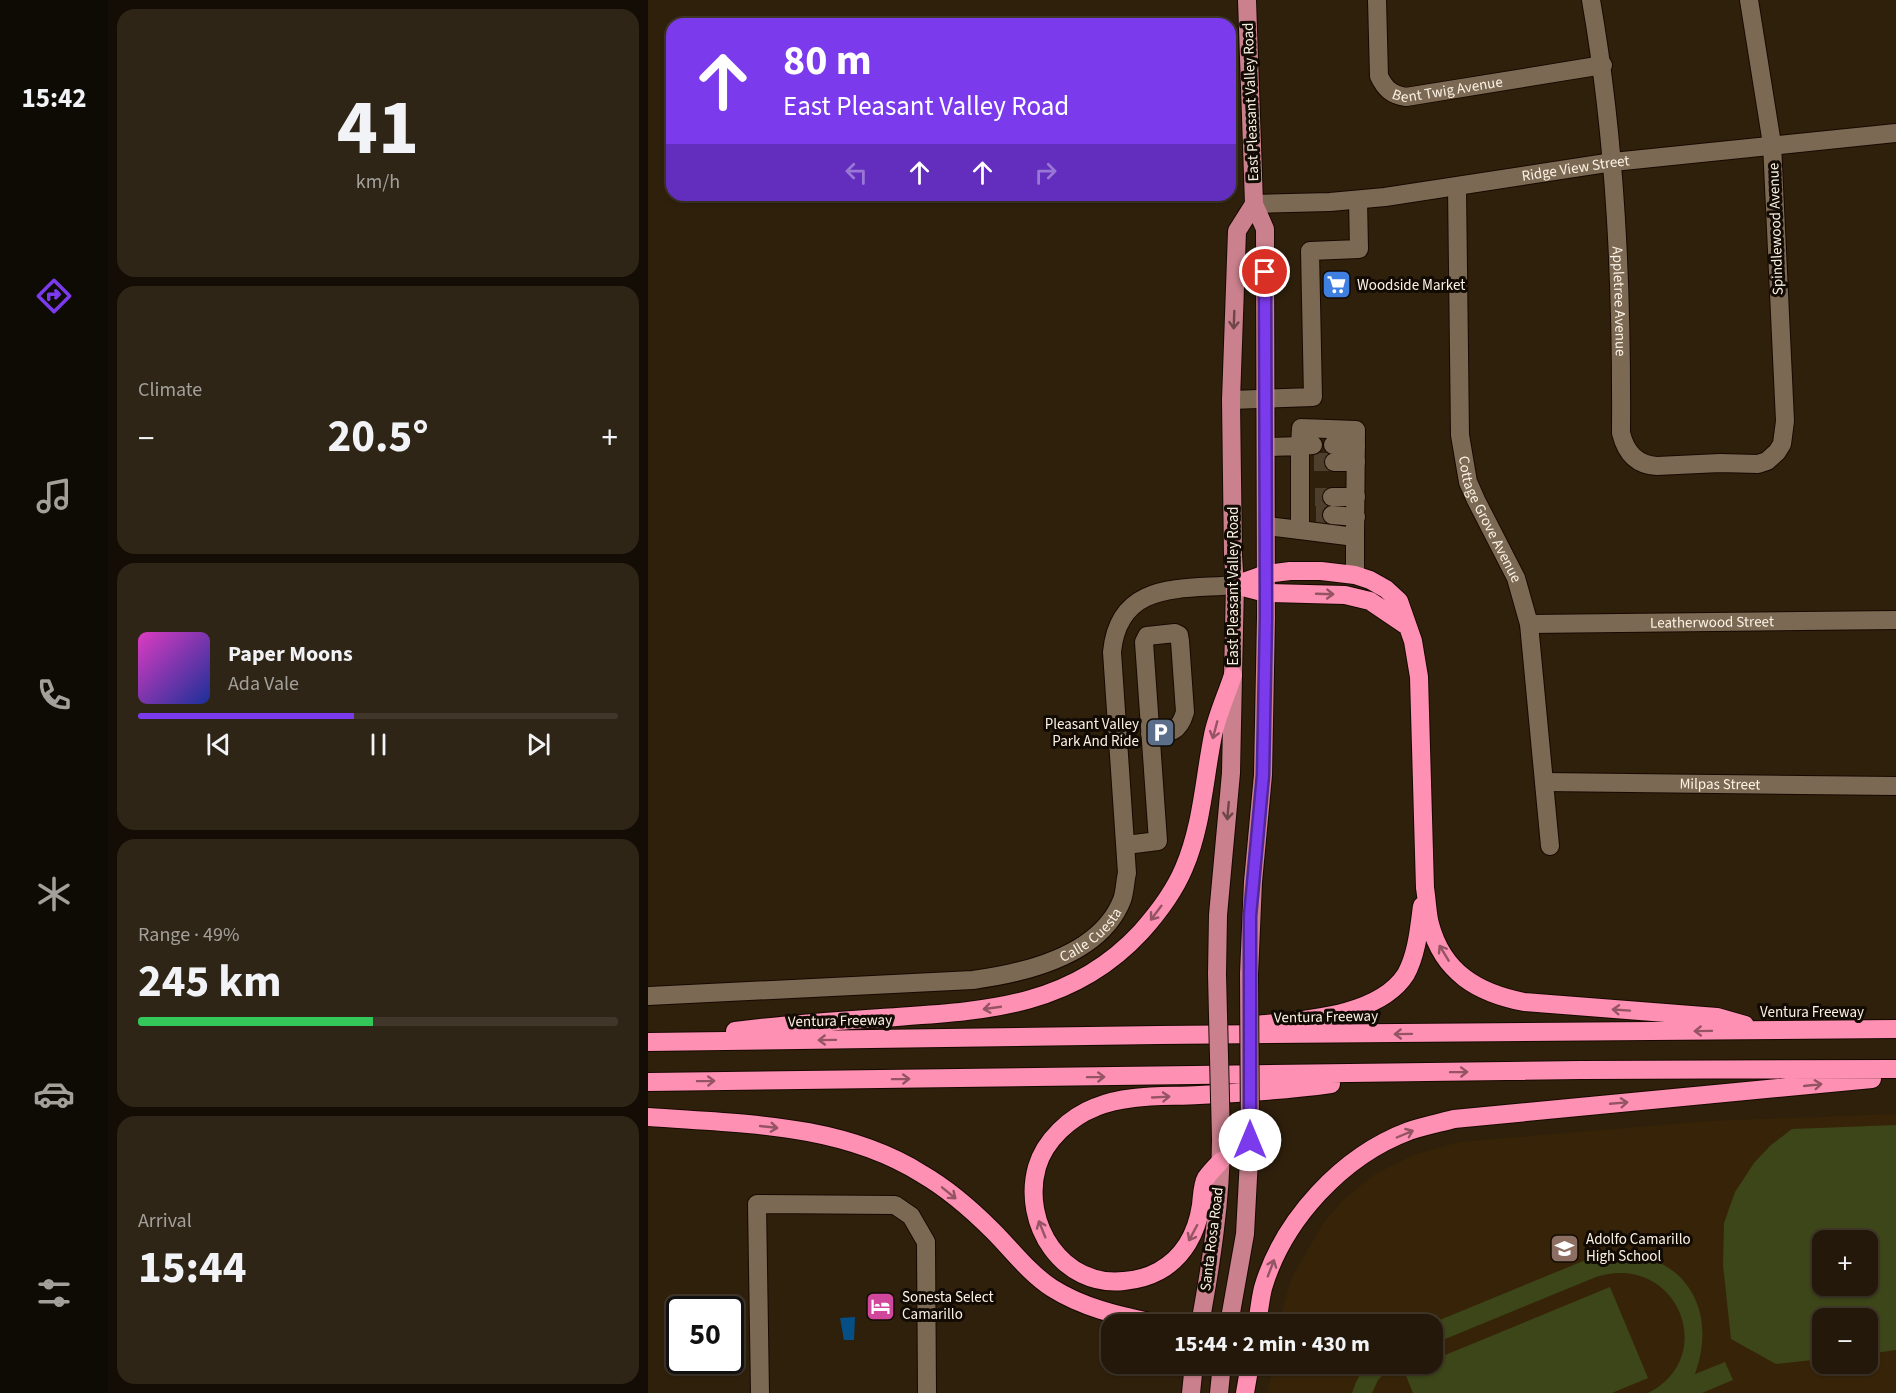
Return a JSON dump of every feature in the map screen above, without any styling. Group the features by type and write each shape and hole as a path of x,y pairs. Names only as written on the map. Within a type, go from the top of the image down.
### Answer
{"highway":[{"path":"1235,585 1266,574 1294,571 1355,575 1386,589 1399,601 1417,658 1419,677 1425,888 1430,924 1450,964 1463,977 1480,989 1499,997 1524,1002 1717,1017 1762,1030"},
{"path":"1235,585 1266,593 1346,595 1370,601 1407,626"},
{"path":"648,1041 801,1023 998,1008 1034,999 1064,988 1089,975 1112,959 1152,920 1184,870 1196,837 1214,733 1233,675"},
{"path":"1159,1035 1319,1017 1356,1009 1374,1002 1397,984 1410,963 1415,949 1425,888"},
{"name":"Ventura Freeway","path":"648,1041 1896,1029"},
{"path":"648,1082 1604,1070 1896,1069"},
{"path":"1221,1161 1205,1180 1198,1224 1192,1237 1173,1261 1158,1272 1137,1280 1110,1282 1088,1277 1069,1267 1053,1252 1037,1218 1035,1203 1038,1167 1058,1133 1071,1120 1091,1109 1115,1101 1270,1092 1422,1073"},
{"path":"1259,1314 1263,1289 1274,1258 1294,1225 1317,1194 1349,1165 1380,1145 1409,1132 1454,1119 1896,1077"},
{"path":"648,1117 798,1130 868,1147 896,1159 944,1188 981,1219 1017,1258 1050,1286 1092,1309 1114,1314"},
{"path":"1245,1393 1248,1374"}],"main road":[{"name":"East Pleasant Valley Road","path":"1247,0 1254,204 1265,229 1264,399 1267,447 1263,775 1253,882 1249,974"},
{"name":"East Pleasant Valley Road","path":"1217,974 1220,892 1231,773 1235,585 1231,400 1237,231 1254,204"},
{"name":"Santa Rosa Road","path":"1202,1314 1215,1231 1221,1161 1217,974"},
{"name":"Santa Rosa Road","path":"1231,1314 1245,1234 1250,1140 1249,974"},
{"path":"1191,1393 1193,1374"},
{"path":"1219,1393 1221,1374"}],"street":[{"name":"Bent Twig Avenue","path":"1377,0 1379,76 1383,84 1397,95 1406,97 1603,65"},
{"name":"Appletree Avenue","path":"1591,0 1603,65 1614,162 1622,322 1622,433 1624,444 1630,454 1647,466 1758,464 1773,457"},
{"name":"Spindlewood Avenue","path":"1749,0 1772,144 1785,421 1782,444 1773,457"},
{"name":"Ridge View Street","path":"1254,204 1358,200 1457,188 1614,162 1896,133"},
{"name":"Cottage Grove Avenue","path":"1457,188 1460,435 1464,462 1476,500 1516,578 1529,624 1550,846"},
{"path":"1231,400 1313,397 1310,251 1359,249 1358,200"},
{"path":"1355,537 1314,509 1307,454 1301,428 1356,430 1355,575"},
{"path":"1267,447 1307,454"},
{"path":"1334,454 1356,454"},
{"path":"1267,525 1356,496"},
{"path":"1314,509 1356,517"},
{"name":"Calle Cuesta","path":"648,996 973,980 1005,976 1031,970 1061,958 1088,941 1109,922 1122,900 1127,873 1112,652 1114,638 1130,608 1143,598 1172,588 1235,585"},
{"name":"Leatherwood Street","path":"1529,624 1896,620"},
{"path":"1126,845 1158,841 1150,734 1144,639 1152,635 1178,633 1185,712 1175,730 1150,734"},
{"path":"1116,692 1147,690"},
{"name":"Milpas Street","path":"1544,782 1896,786"},
{"path":"760,1393 757,1204 895,1205 911,1216 926,1242 927,1393"}],"shaded area":[{"name":"Adolfo Camarillo High School","path":"1896,1114 1896,1393 1268,1393 1271,1374 1443,1374 1443,1314 1282,1314 1291,1279 1322,1225 1343,1200 1375,1174 1416,1154 1460,1142 1710,1121"}],"green space":[{"path":"1896,1125 1896,1350 1878,1353 1878,1308 1812,1308 1812,1360 1776,1364 1731,1339 1723,1265 1724,1223 1735,1192 1754,1163 1771,1145 1792,1129"},
{"path":"1617,1253 1641,1256 1662,1264 1678,1275 1690,1290 1699,1308 1702,1328 1701,1351 1695,1374 1725,1362 1733,1380 1702,1393 1648,1393 1670,1377 1682,1356 1685,1334 1679,1312 1667,1293 1648,1279 1624,1273 1596,1277 1443,1340 1443,1319 1588,1259"},
{"path":"1610,1287 1648,1378 1612,1393 1413,1393 1405,1374 1443,1374 1443,1356"},
{"path":"1360,1374 1384,1374 1372,1393 1352,1393"}],"water":[{"path":"855,1317 854,1340 844,1340 840,1318"}],"tunnel":[{"path":"1314,462 1334,462"},
{"path":"1315,497 1332,497"},
{"path":"1316,515 1332,515"}],"place":[{"name":"Woodside Market","path":"1336,285"},
{"name":"Pleasant Valley Park And Ride","path":"1160,733"},
{"name":"Adolfo Camarillo High School","path":"1565,1248"},
{"name":"Sonesta Select Camarillo","path":"881,1306"}],"route":[{"path":"1250,1140 1250,916 1263,775 1266,617 1265,272"}]}
